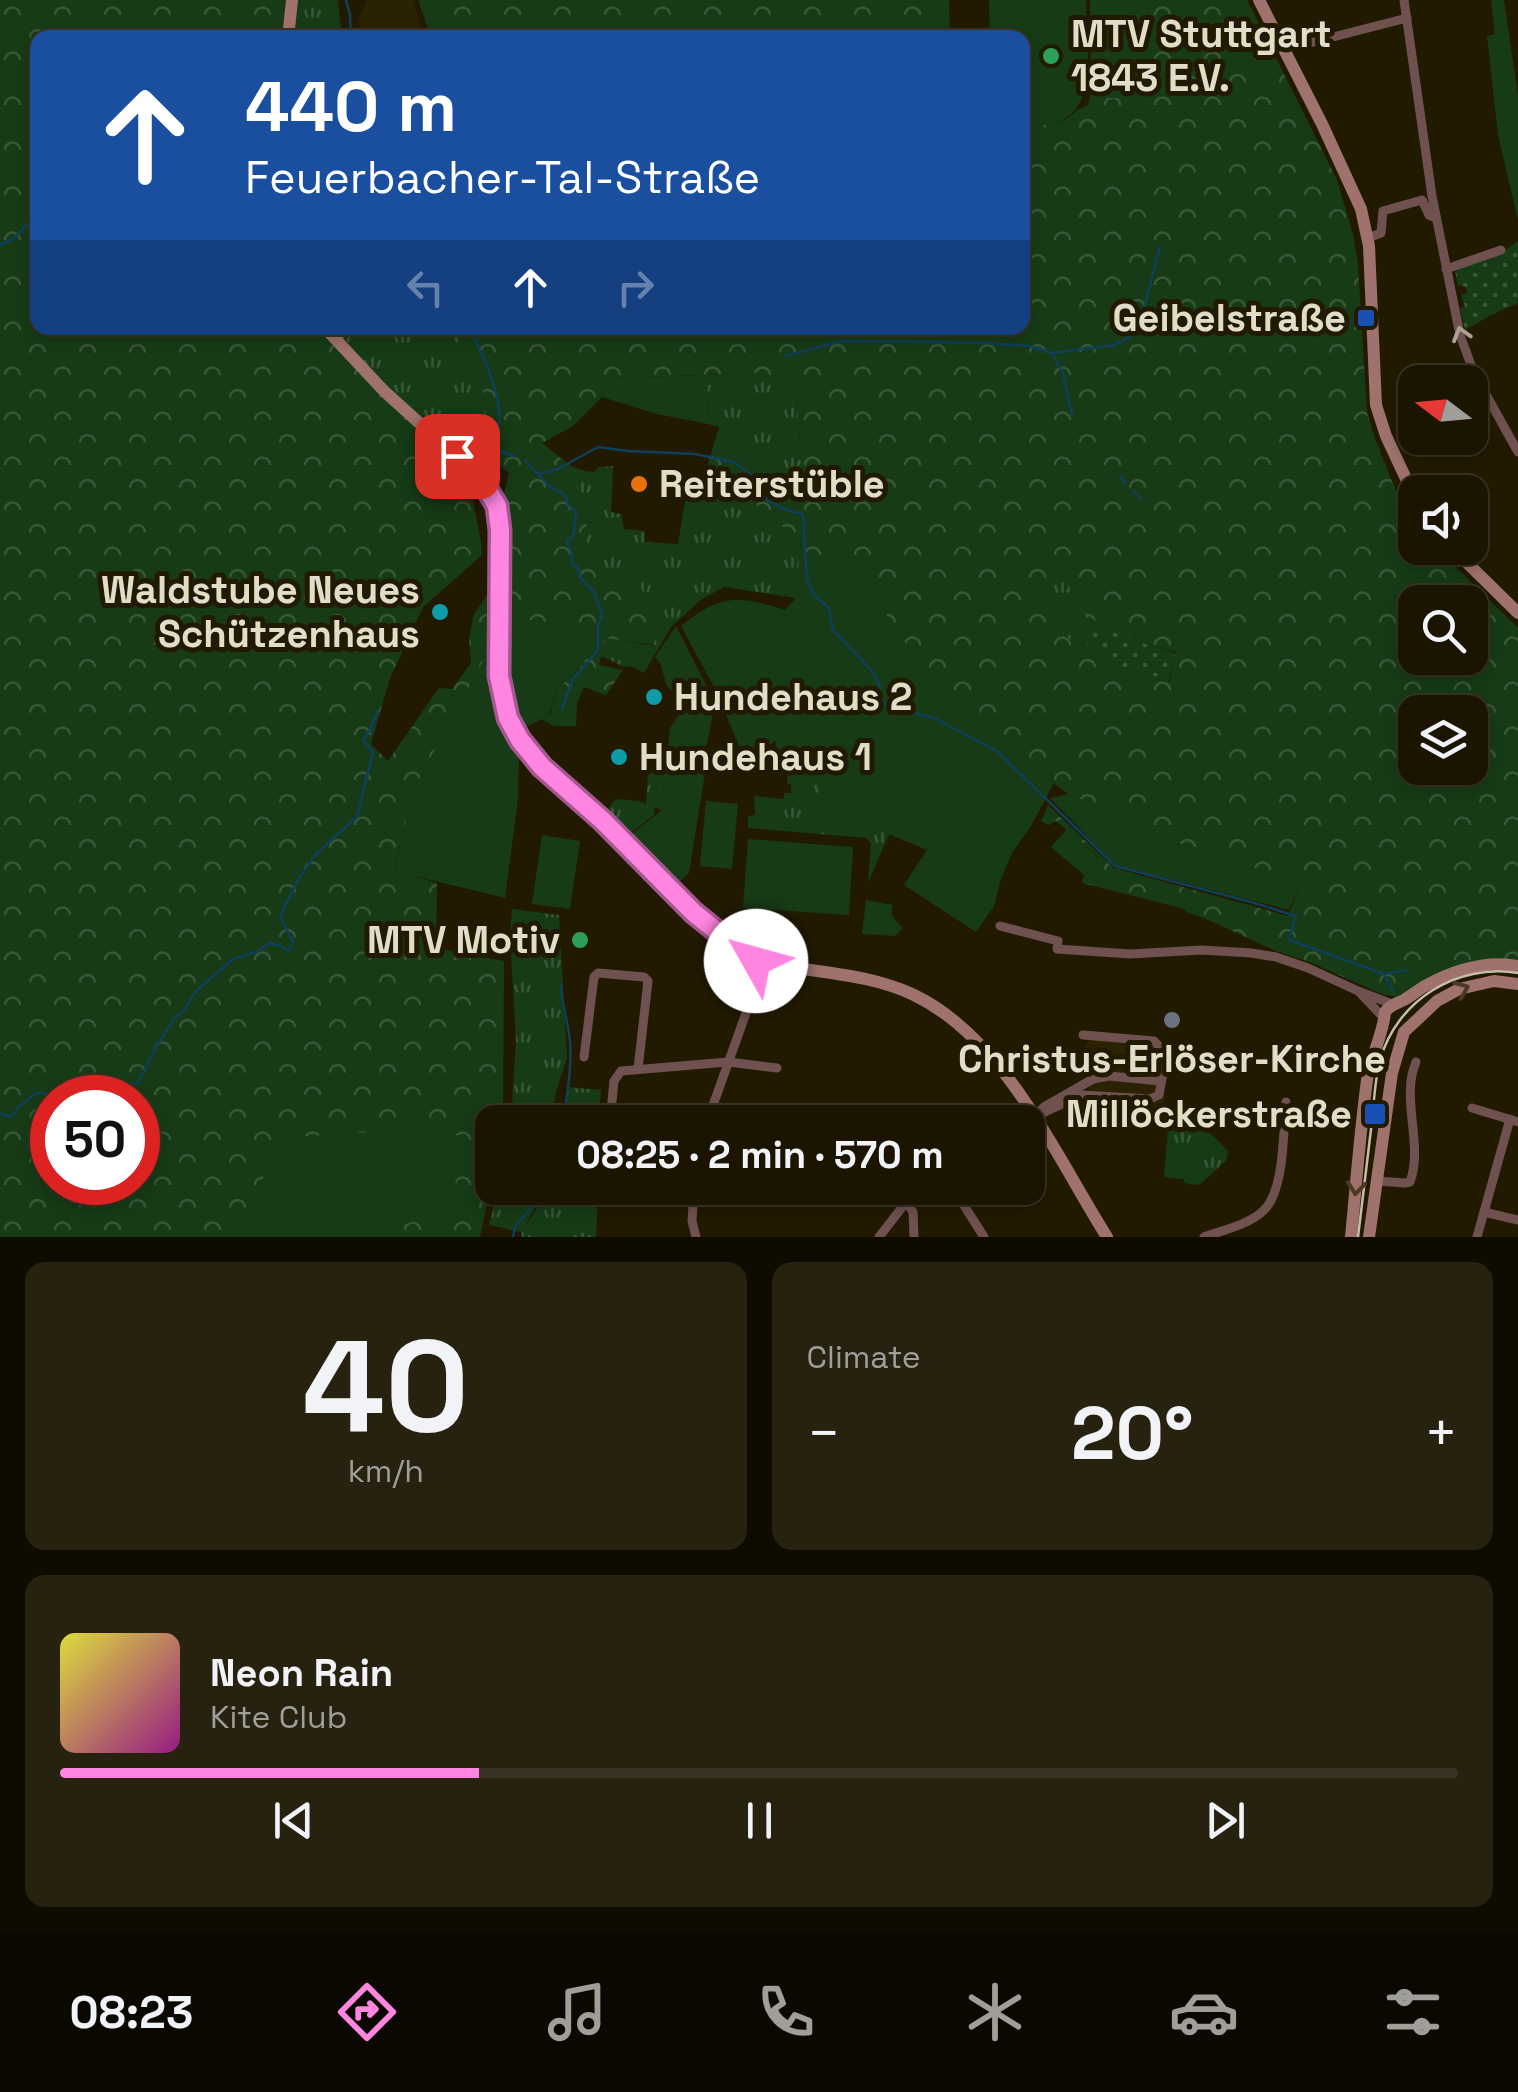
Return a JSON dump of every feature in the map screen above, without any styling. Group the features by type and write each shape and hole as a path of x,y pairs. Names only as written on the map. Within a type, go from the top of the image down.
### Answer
{"main road":[{"path":"289,30 292,0"},
{"path":"1259,0 1361,209 1368,238 1376,405 1404,475"},
{"path":"332,335 367,375 470,468 487,486 497,506 499,676 508,718 530,754 694,913 764,966 857,984 911,1000 938,1015 960,1034 1020,1105"},
{"path":"1469,565 1518,613"},
{"path":"1351,1237 1367,1083 1388,1007 1469,967 1518,966"},
{"path":"1384,1021 1392,1031 1404,1032 1437,1002 1460,989 1478,983 1518,984"},
{"path":"1397,1003 1410,1007 1414,1020"},
{"path":"1369,1237 1392,1073 1404,1032"},
{"path":"1045,1144 1107,1237"}],"street":[{"path":"1404,0 1436,218 1460,335 1474,373 1518,452"},
{"path":"1298,46 1407,18"},
{"path":"1368,238 1381,234 1383,211 1422,200 1429,215 1436,218"},
{"path":"1446,269 1501,250"},
{"path":"1000,926 1058,941 1057,950 1130,954 1230,950 1276,957 1397,1003"},
{"path":"714,1105 764,966"},
{"path":"584,1057 594,977 604,972 644,977 648,980 638,1070"},
{"path":"1358,991 1384,1021"},
{"path":"1045,1112 1089,1094 1154,1099 1159,1095 1163,1052 1154,1041 1083,1035"},
{"path":"612,1105 616,1077 621,1071 728,1062 777,1068"},
{"path":"1376,1181 1410,1182 1414,1147 1411,1084 1416,1062"},
{"path":"1045,1105 1086,1082 1108,1076 1161,1081"},
{"path":"1086,1082 1089,1094"},
{"path":"1204,1237 1256,1216 1271,1202 1278,1186 1286,1102"},
{"path":"1472,1108 1514,1120 1477,1237"},
{"path":"693,1205 696,1237"},
{"path":"879,1237 904,1205"},
{"path":"908,1205 913,1212 914,1237"},
{"path":"964,1205 984,1237"},
{"path":"1484,1212 1518,1220"}],"shaded area":[{"path":"367,0 413,0 422,30 359,30 359,18"},
{"path":"1092,1031 1155,1038 1164,1045 1168,1056 1163,1114 1089,1101 1088,1077 1080,1074"}],"green space":[{"path":"0,0 286,0 283,30 30,30 30,335 329,335 474,480 482,555 423,607 390,678 371,744 388,761 439,688 452,689 471,663 469,639 474,614 492,588 494,641 413,791 394,870 437,883 436,948 504,961 503,1105 475,1105 475,1205 487,1205 480,1237 369,1237 374,1236 243,1225 245,1237 0,1237"},
{"path":"295,0 338,0 341,30 291,30"},
{"path":"418,0 949,0 950,30 429,30"},
{"name":"MTV Stuttgart 1843 E.V.","path":"989,0 1086,0 1085,87 1079,104 1067,117 1049,124 1030,124 1030,30 990,30"},
{"path":"1090,0 1147,0 1148,68 1091,68"},
{"path":"1147,0 1247,0 1337,180 1358,265 1367,412 1398,494 1398,565 1453,565 1474,585 1398,585 1398,675 1488,675 1488,599 1518,628 1518,962 1496,958 1442,971 1399,997 1384,995 1185,909 1082,883 1099,857 1056,821 1049,825 1041,821 1048,805 1114,868 1288,916 1300,885 1213,852 1160,839 1137,824 1068,794 989,733 928,677 888,618 861,561 837,551 796,598 801,538 765,514 735,476 706,471 719,427 765,491 782,500 801,463 797,393 764,373 607,378 602,397 573,426 542,443 571,466 568,470 587,507 586,557 598,577 639,579 658,648 606,638 599,665 623,670 606,695 584,687 577,703 576,726 554,726 541,719 550,715 557,689 594,649 594,628 503,617 505,537 501,496 509,473 490,463 493,458 482,388 457,335 1030,335 1030,124 1061,121 1087,106 1090,98 1140,98 1141,68 1148,67","holes":["1067,578 1080,608 1100,624 1177,653 1169,683 1119,671 1078,647 1052,624 1044,610 1041,592"]},
{"path":"1491,0 1504,0 1518,96 1518,220 1498,135 1487,36 1495,34"},
{"path":"1141,72 1141,98 1090,98 1089,73"},
{"path":"1518,241 1518,303 1465,330 1460,308 1465,307 1461,295 1467,293 1466,287 1458,285 1455,271"},
{"path":"338,335 457,335 482,388 493,458 458,452 384,385"},
{"path":"764,373 797,392 801,463 781,501 765,491 719,427 708,424 707,375"},
{"path":"707,375 708,424 602,397 606,378"},
{"path":"571,466 594,472 599,467 613,466 611,512 621,514 624,529 645,531 645,542 678,544 685,501 707,500 706,471 735,476 765,514 801,538 796,598 724,587 702,599 671,627 644,673 601,656 606,638 656,646 585,557 587,507 567,470"},
{"path":"837,551 861,561 888,618 928,677 989,733 1054,783 1012,853 994,906 976,932 904,885 927,850 831,817 819,805 819,782 788,772 786,766 775,765 776,741 744,757 713,685 681,626 707,608 730,600 785,610"},
{"path":"1067,577 1082,608 1095,619 1127,636 1177,654 1168,684 1119,671 1078,647 1052,624 1043,611 1041,592"},
{"path":"503,617 594,628 594,649 557,689 549,715 524,728 508,688"},
{"path":"676,626 715,703 707,744 700,754 707,760 689,873 676,885 629,836 661,811 670,728 684,707 667,686 655,657"},
{"path":"1099,626 1174,655 1169,677 1124,667 1086,645"},
{"path":"494,641 505,722 519,752 518,799 505,898 394,871 413,791"},
{"path":"650,746 668,749 661,810 655,807 654,815 629,834 606,813 615,799 646,804"},
{"path":"788,772 820,782 831,817 889,834 868,883 871,843 866,838 748,828 748,816 755,815 754,796 784,799 784,793 791,793"},
{"path":"1068,794 1137,824 1160,839 1213,852 1300,885 1289,910 1115,865 1050,798"},
{"path":"706,801 738,804 732,869 700,866"},
{"path":"1067,829 1099,858 1084,875 1051,847"},
{"path":"542,835 580,841 570,909 532,904"},
{"path":"748,839 853,847 849,915 743,908"},
{"path":"866,900 893,905 892,915 903,928 895,936 862,934"},
{"path":"512,909 559,915 567,1058 554,1105 512,1105 516,1040"},
{"path":"568,1087 601,1090 600,1105 565,1105"},
{"path":"1168,1127 1209,1132 1228,1151 1226,1161 1199,1185 1164,1177"},
{"path":"405,1130 464,1136 451,1208 369,1237 245,1237 243,1226 280,1138"},
{"path":"494,1205 537,1205 522,1231 539,1205 597,1205 596,1237 522,1237 521,1232 489,1225"}],"waterway":[{"path":"346,0 351,30"},
{"path":"0,244 30,223"},
{"path":"785,356 842,341 987,343 1029,346 1052,353 1114,345 1131,336 1141,321 1160,246"},
{"path":"473,335 496,392 498,446 500,451 514,456"},
{"path":"1053,355 1063,373 1072,415"},
{"path":"539,474 558,469 598,447 695,454 734,462 749,473 768,501 803,514 807,580 815,596 829,608 833,630 872,671 887,707 935,718 998,752 1115,866 1296,916 1289,940 1384,974 1406,970"},
{"path":"526,461 549,486 565,495 576,513 574,534 567,541 572,563 594,592 602,615 598,650 573,679 562,708"},
{"path":"1120,477 1126,483"},
{"path":"1134,492 1140,498"},
{"path":"0,1114 11,1117 36,1093 69,1095 96,1079 138,1083 156,1047 196,991 233,959 269,943 288,951 293,942 280,917 297,881 316,854 357,817 373,752 363,740 378,710"},
{"path":"1385,976 1393,992"},
{"path":"561,985 570,1051 566,1105"},
{"path":"513,1237 515,1227 533,1205"}],"tram line":[{"path":"1358,1237 1377,1075 1388,1039 1415,1003 1432,990 1473,974 1518,973"}],"place":[{"name":"MTV Stuttgart 1843 E.V.","path":"1051,56"},
{"name":"Geibelstraße","path":"1366,318"},
{"name":"Reiterstüble","path":"639,484"},
{"name":"Waldstube Neues Schützenhaus","path":"440,612"},
{"name":"Hundehaus 2","path":"654,697"},
{"name":"Hundehaus 1","path":"619,757"},
{"name":"MTV Motiv","path":"580,940"},
{"name":"Christus-Erlöser-Kirche","path":"1172,1020"},
{"name":"Millöckerstraße","path":"1375,1114"}],"route":[{"path":"457,456 481,479 497,506 499,676 508,718 520,740 542,767 602,820 694,913 760,958 756,961"}]}
